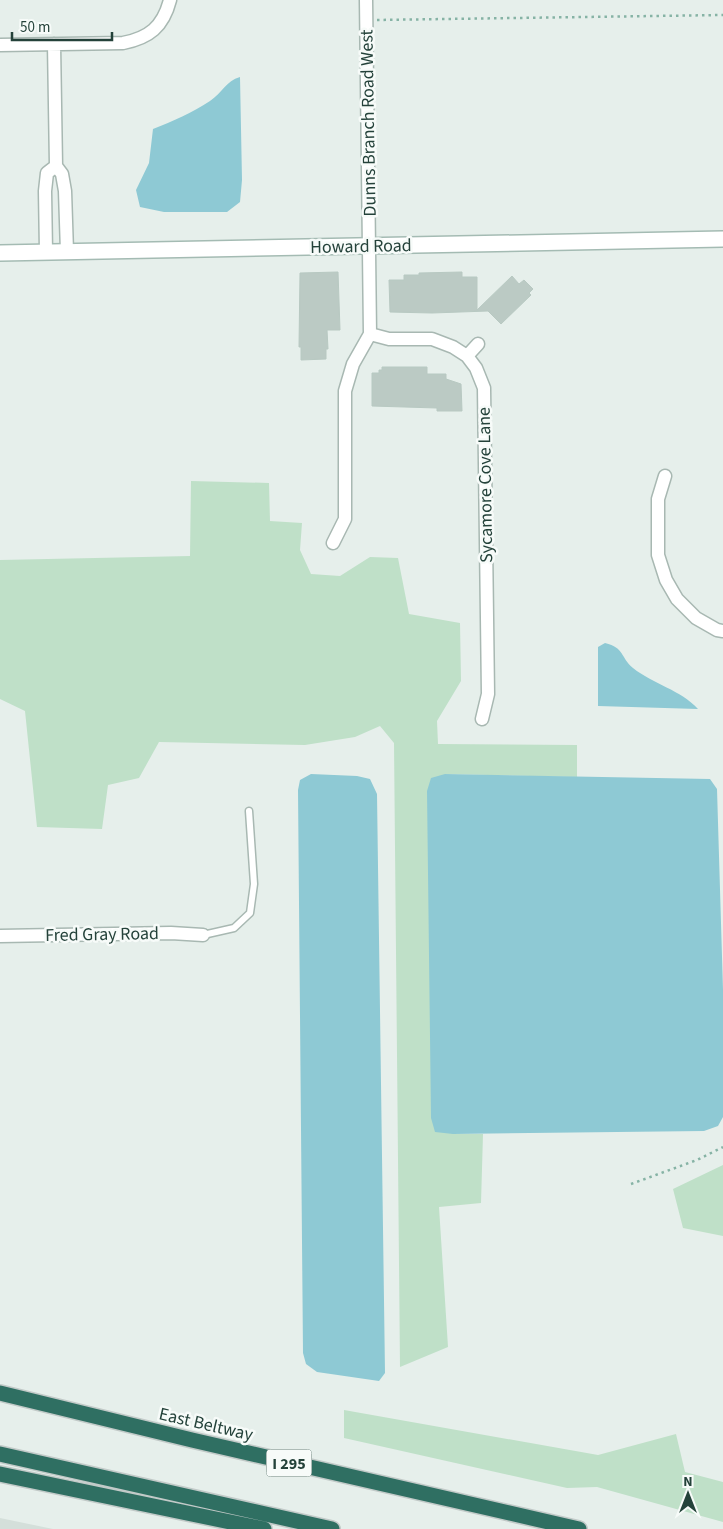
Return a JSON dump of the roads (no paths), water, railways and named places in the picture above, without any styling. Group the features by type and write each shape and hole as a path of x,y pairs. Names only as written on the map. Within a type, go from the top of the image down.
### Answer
{"highway":[{"name":"East Beltway","path":"0,1393 183,1438 579,1529"},
{"path":"0,1454 332,1529"},
{"path":"0,1474 264,1529"}],"street":[{"path":"0,44 123,43 140,40 154,30 167,14 170,0"},
{"name":"Dunns Branch Road West","path":"366,0 370,334"},
{"path":"54,44 56,166 62,174 65,191 67,252"},
{"path":"46,252 45,191 47,173 56,166"},
{"name":"Howard Road","path":"0,253 723,239"},
{"path":"333,543 345,519 345,391 354,364 370,334 389,339 432,339 453,347 467,356 478,344"},
{"name":"Sycamore Cove Lane","path":"467,356 476,368 484,388 488,694 482,719"},
{"path":"665,476 658,499 658,555 666,580 677,599 696,618 717,630 723,631"},
{"name":"Fred Gray Road","path":"0,936 171,933 203,935"}],"lane":[{"path":"203,935 234,928 250,913 254,884 249,811"}],"water":[{"path":"240,77 242,180 240,202 227,212 164,212 140,207 136,190 149,163 153,129 203,105 214,98 231,81"},
{"path":"605,643 616,647 629,664 641,674 675,692 698,709 598,706 598,647"},
{"path":"311,774 357,776 370,779 377,794 385,1373 379,1381 317,1372 306,1364 303,1353 298,790 300,780"},
{"path":"445,774 710,779 717,789 723,990 723,1117 718,1126 704,1131 453,1134 435,1132 431,1118 427,791 431,778"}]}
